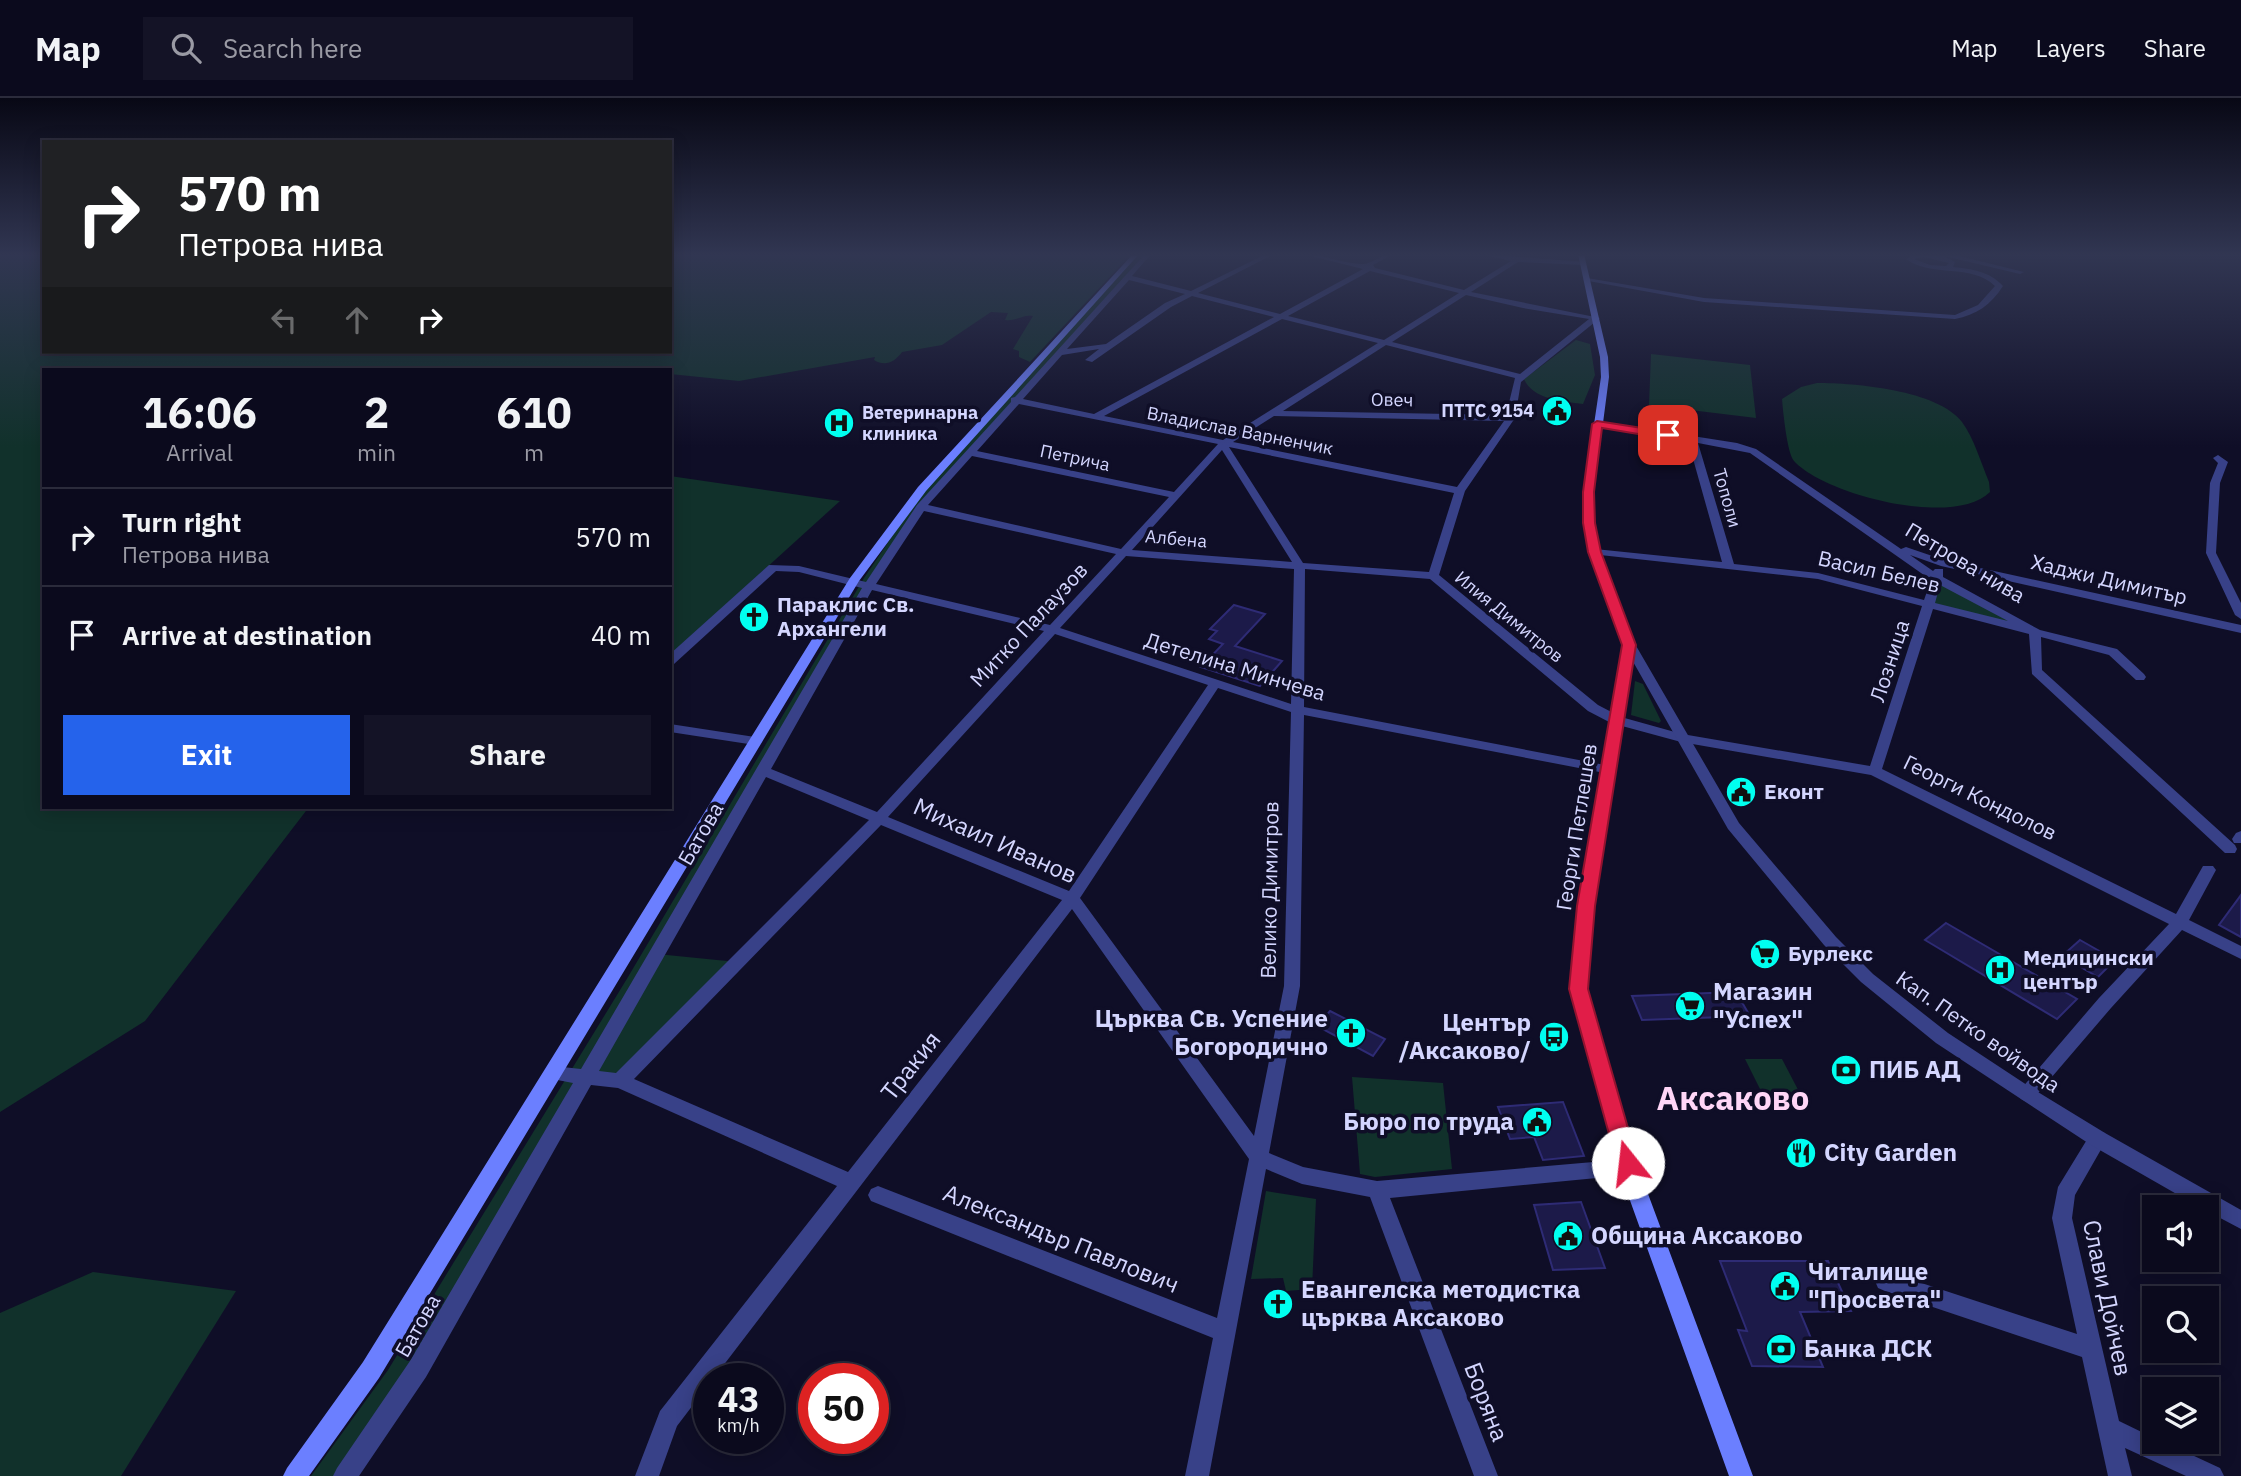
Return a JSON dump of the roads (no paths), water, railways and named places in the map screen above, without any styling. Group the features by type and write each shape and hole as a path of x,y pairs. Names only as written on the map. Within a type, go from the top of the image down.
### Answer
{"main road":[{"path":"295,1476 371,1370 854,580 922,489 1077,318"},
{"name":"Георги Петлешев","path":"1596,318 1605,377 1589,492 1589,523 1595,552 1629,645 1586,906 1578,989 1628,1167 1741,1476"}],"street":[{"name":"Батова","path":"345,1476 418,1369 870,584 921,507 1089,318"},
{"path":"1089,360 1151,318"},
{"path":"1095,417 1278,318"},
{"path":"1285,318 1520,377 1596,318"},
{"name":"Митко Палаузов","path":"620,1081 879,818 1223,444 1423,318"},
{"path":"1057,353 1109,346"},
{"name":"Илия Димитров","path":"1520,377 1510,418 1460,491 1433,576 1593,708 1616,720 1681,738"},
{"name":"Владислав Варненчик","path":"1014,400 1460,491"},
{"name":"Овеч","path":"1273,413 1510,418"},
{"name":"Петрова нива","path":"1597,424 1737,446 1753,452 1937,579 2035,631 2036,671 2237,841"},
{"name":"Тополи","path":"1692,439 1729,566"},
{"path":"1223,444 1300,566"},
{"name":"Петрича","path":"969,452 1175,495"},
{"path":"2218,458 2223,462 2215,483 2211,553 2241,615"},
{"name":"Албена","path":"921,507 1122,552 1433,576"},
{"name":"Хаджи Димитър","path":"1888,544 1941,563 2241,629"},
{"name":"Васил Белев","path":"1595,552 1818,576 2113,652 2140,677"},
{"name":"Лозница","path":"1875,771 1941,563"},
{"name":"Велико Димитров","path":"1197,1476 1292,985 1300,566"},
{"name":"Детелина Минчева","path":"672,659 773,567 799,569 1050,629 1297,710 1610,770"},
{"name":"Кап. Петко войвода","path":"1629,645 1733,826 1830,941 1901,1008 2026,1094 2098,1139 2241,1220"},
{"name":"Тракия","path":"647,1476 668,1419 1072,898 1215,684"},
{"path":"672,728 755,741"},
{"name":"Георги Кондолов","path":"1681,738 1875,771 2241,953"},
{"name":"Михаил Иванов","path":"762,770 1072,898 1259,1158"},
{"path":"2026,1094 2180,922 2208,870"},
{"path":"553,1073 620,1081 852,1183"},
{"name":"Слави Дойчев","path":"2098,1139 2066,1193 2062,1217 2120,1476"},
{"path":"1259,1158 1302,1175 1377,1190 1628,1167"},
{"name":"Боряна","path":"1377,1190 1486,1476"},
{"name":"Александър Павлович","path":"878,1195 1225,1332"},
{"path":"1885,1281 2090,1349"},
{"path":"2110,1429 2212,1476"}],"place":[{"name":"ПТТС 9154","path":"1557,411"},
{"name":"Ветеринарна клиника","path":"839,423"},
{"name":"Параклис Св. Архангели","path":"754,617"},
{"name":"Еконт","path":"1741,792"},
{"name":"Бурлекс","path":"1765,954"},
{"name":"Медицински център","path":"2000,970"},
{"name":"Магазин \"Успех\"","path":"1690,1006"},
{"name":"Църква Св. Успение Богородично","path":"1351,1033"},
{"name":"Център /Аксаково/","path":"1554,1037"},
{"name":"ПИБ АД","path":"1846,1070"},
{"name":"Бюро по труда","path":"1537,1122"},
{"name":"City Garden","path":"1801,1153"},
{"name":"Община Аксаково","path":"1568,1236"},
{"name":"Читалище \"Просвета\"","path":"1785,1286"},
{"name":"Евангелска методистка църква Аксаково","path":"1278,1304"},
{"name":"Банка ДСК","path":"1781,1349"}],"district":[{"name":"Аксаково","path":"1733,1098"}]}
